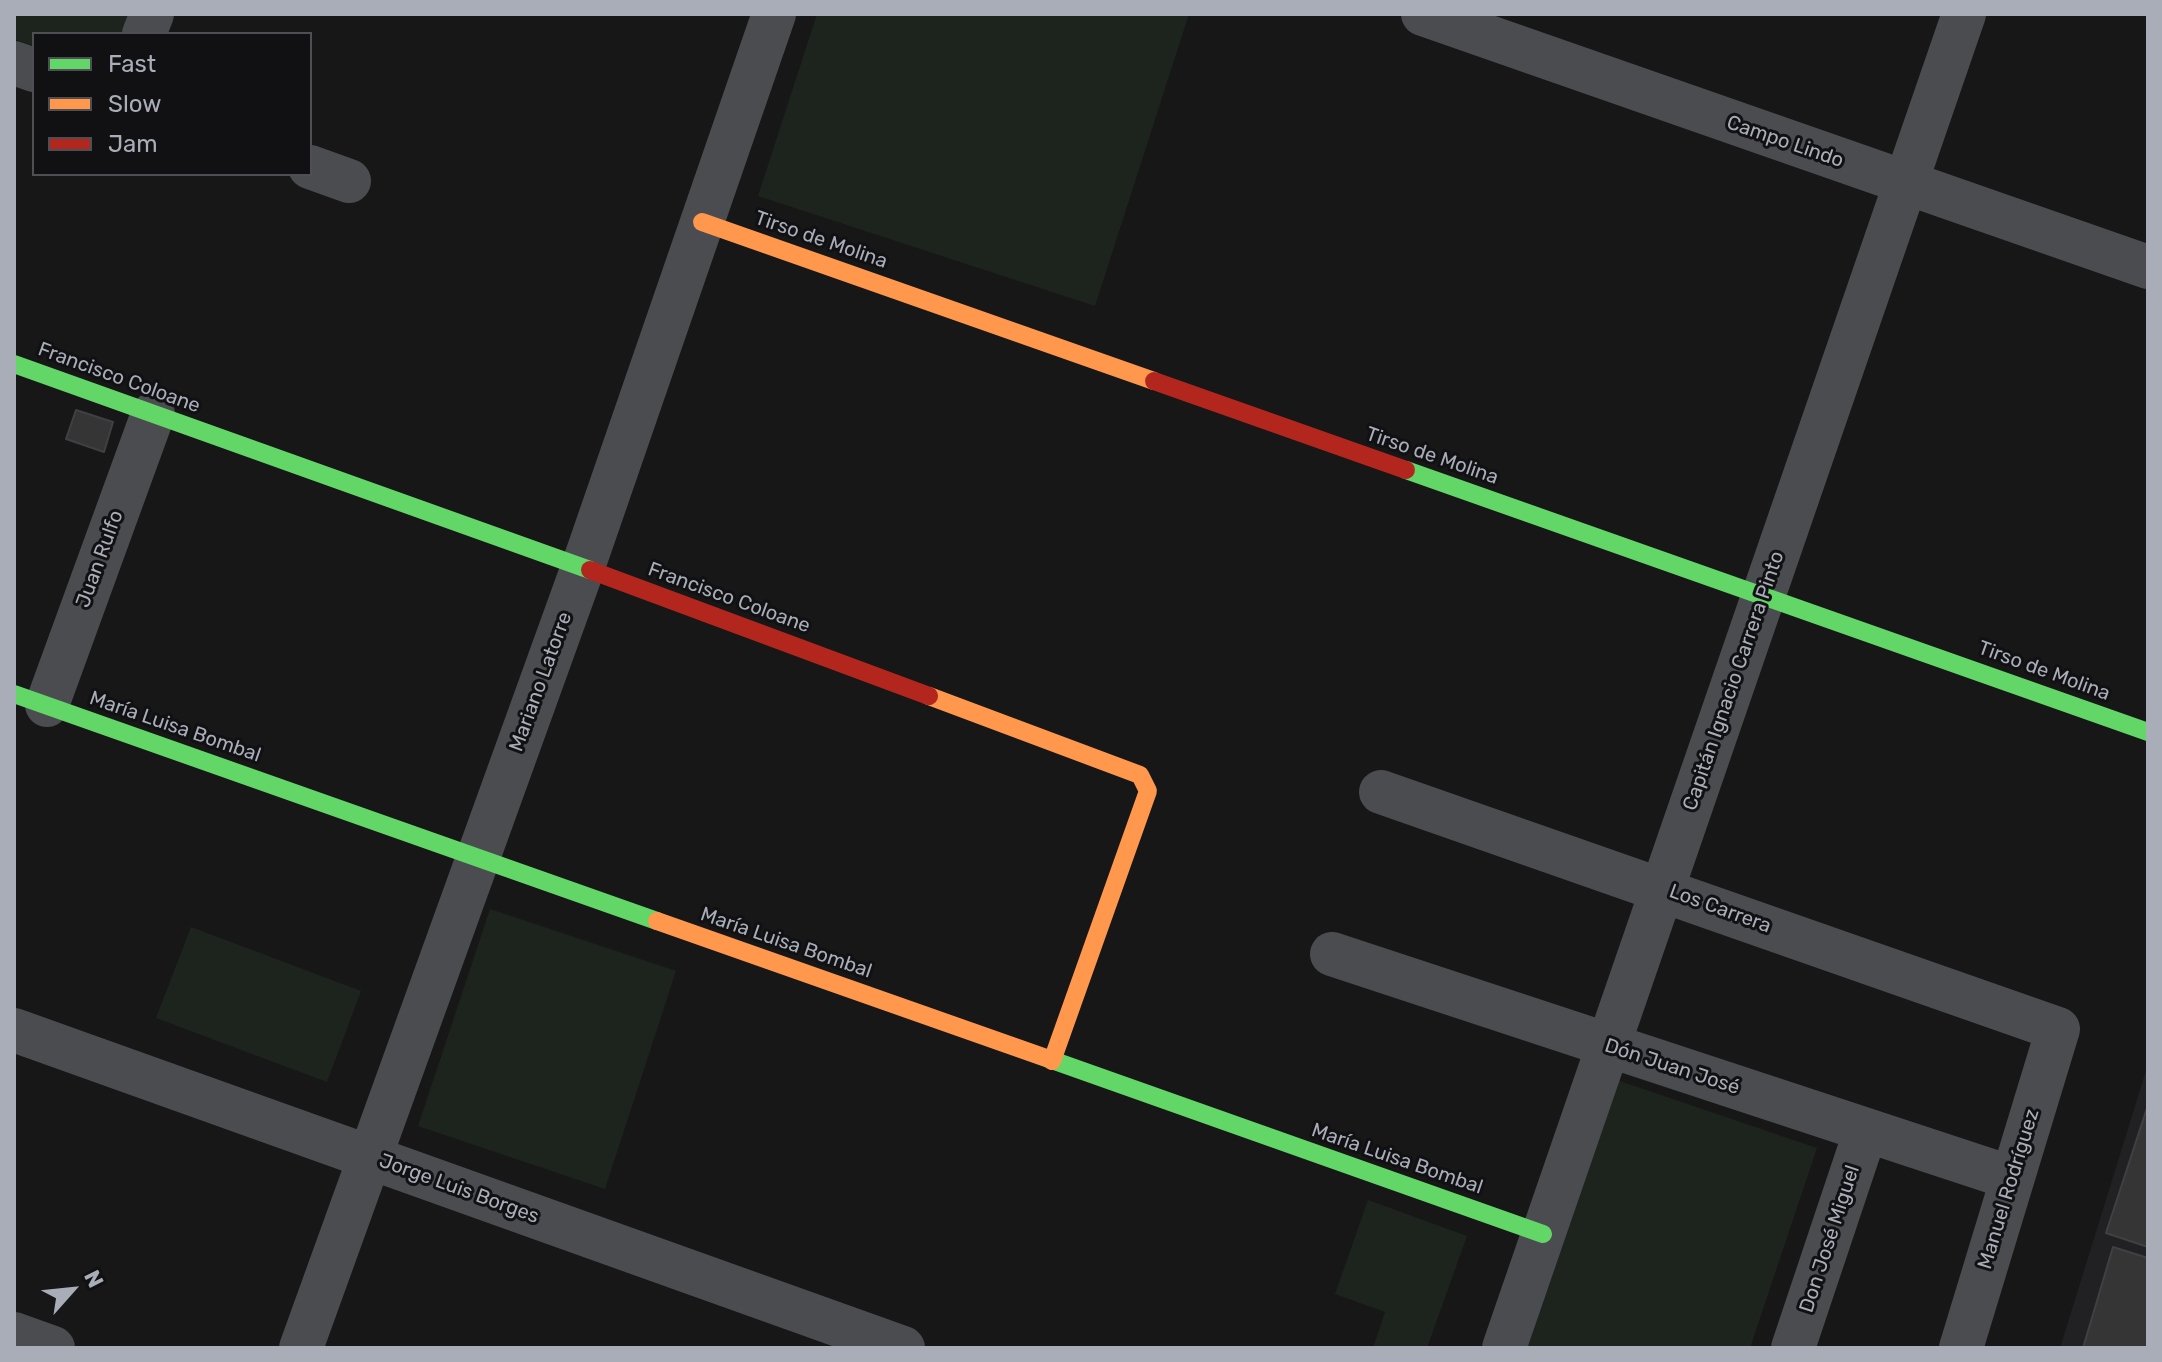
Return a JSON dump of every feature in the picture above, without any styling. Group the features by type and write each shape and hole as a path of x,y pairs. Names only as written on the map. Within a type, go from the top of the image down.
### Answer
{"street":[{"name":"Mariano Latorre","path":"301,1348 583,567 774,14"},
{"name":"Campo Lindo","path":"1423,14 2148,267"},
{"name":"Capitán Ignacio Carrera Pinto","path":"1504,1348 1964,14"},
{"name":"Tirso de Molina","path":"702,222 2148,732"},
{"name":"Francisco Coloane","path":"14,364 583,567 1140,775 1148,791 1147,801 1052,1061"},
{"name":"Juan Rulfo","path":"30,700 153,414"},
{"name":"María Luisa Bombal","path":"30,700 1543,1234"},
{"name":"Los Carrera","path":"1381,792 2058,1029"},
{"name":"Dón Juan José","path":"1332,954 2012,1178"},
{"name":"Manuel Rodríguez","path":"1961,1348 2058,1029"},
{"name":"Jorge Luis Borges","path":"14,1030 903,1348"},
{"name":"Don José Miguel","path":"1793,1348 1866,1130"},
{"path":"14,1334 53,1348"}],"shaded area":[{"path":"14,14 130,14 124,32 32,32 32,45 14,39"},
{"path":"817,14 1189,14 1095,306 758,196"},
{"path":"490,909 676,971 605,1189 418,1126"},
{"path":"191,927 361,991 327,1082 156,1018"},
{"path":"2148,1064 2148,1348 2060,1348"},
{"path":"1614,1079 1817,1148 1750,1348 1524,1348"},
{"path":"1368,1200 1467,1236 1427,1348 1373,1348 1385,1312 1335,1294"}],"building":[{"path":"76,410 113,422 104,452 66,439"},
{"path":"2148,1105 2148,1247 2106,1233"},
{"path":"2113,1247 2148,1258 2147,1348 2083,1348"}],"traffic: fast":[{"path":"14,364 590,570"},
{"path":"1406,470 2148,732"},
{"path":"14,694 657,921"},
{"path":"1049,1059 1543,1234"}],"traffic: slow":[{"path":"702,222 1154,381"},
{"path":"929,696 1140,775 1148,791 1052,1061"},
{"path":"657,921 1049,1059"}],"traffic: jam":[{"path":"1154,381 1406,470"},
{"path":"590,570 929,696"}]}
